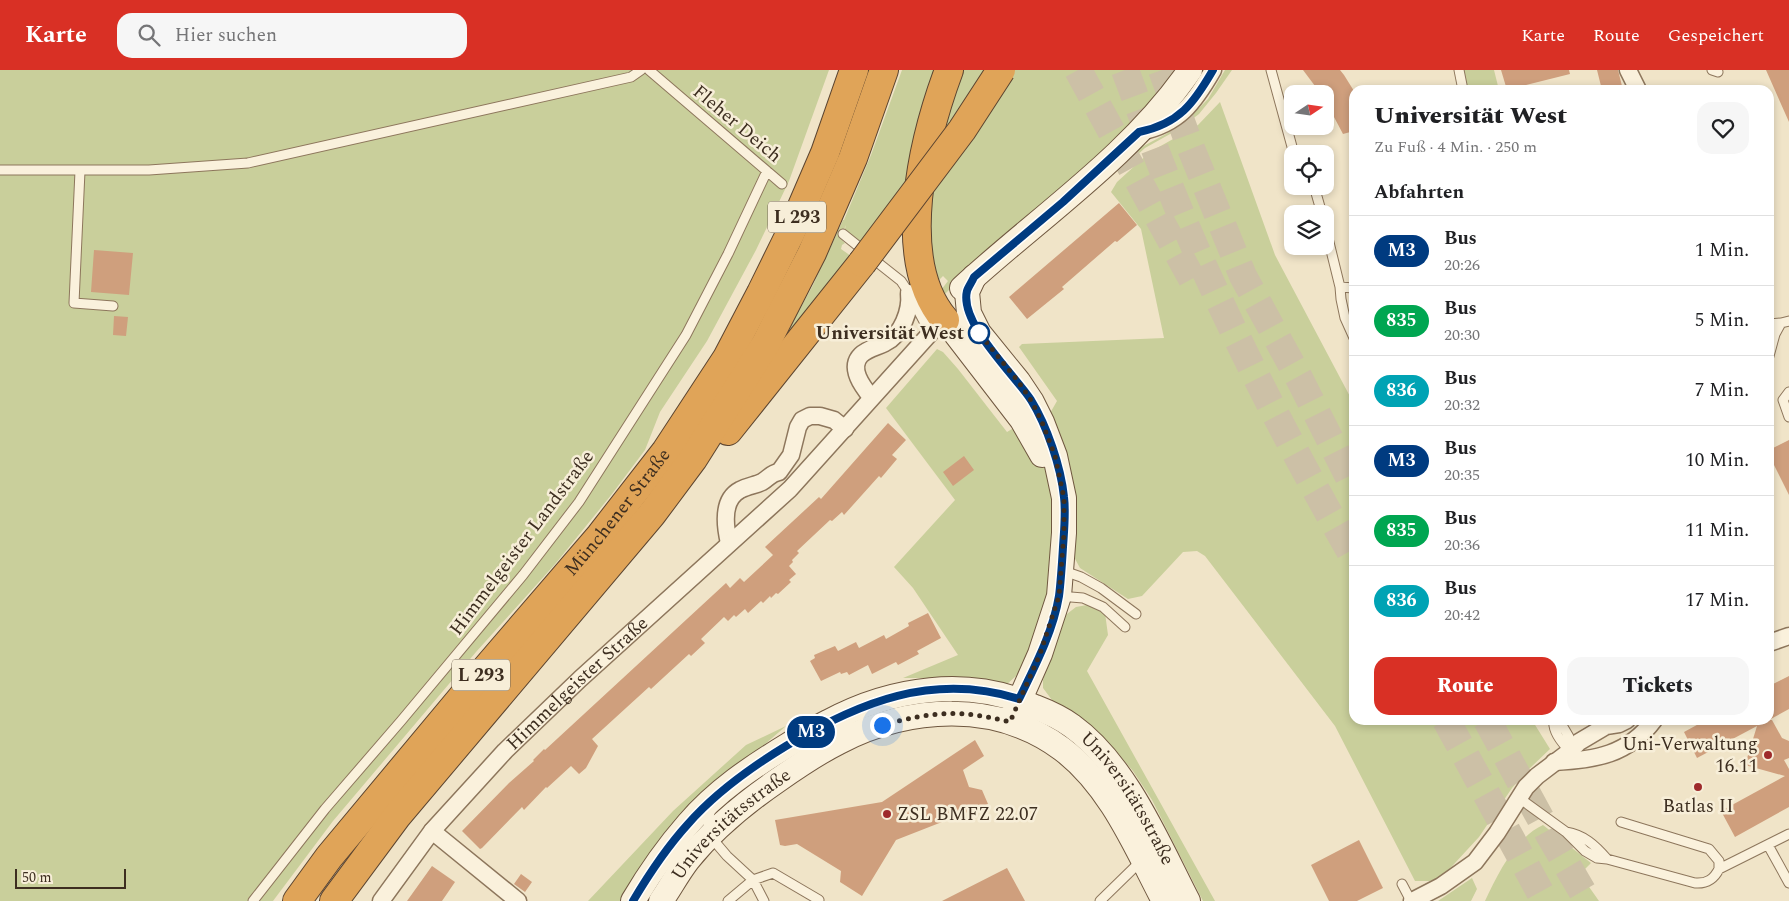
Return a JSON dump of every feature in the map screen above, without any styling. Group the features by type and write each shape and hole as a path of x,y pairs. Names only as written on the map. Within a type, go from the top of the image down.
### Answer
{"highway":[{"name":"Münchener Straße","path":"297,901 335,850 478,678 600,536 666,451 727,358 761,293 791,232 825,153 854,70"},
{"name":"Münchener Straße","path":"334,901 397,816 652,514 693,459 765,345 812,253 853,158 884,70"},
{"path":"938,326 934,304 924,280 917,222 924,158 930,126 949,70"},
{"path":"652,514 669,505 680,494 866,257 962,130 1001,70"}],"street":[{"path":"1139,132 1175,91 1190,70"},
{"name":"Himmelgeister Straße","path":"381,901 432,831 505,751 580,679 790,489 845,429 871,397 938,326 950,300 974,277 1063,202 1139,132 1156,129 1184,111 1194,101 1213,70"},
{"path":"1628,70 1636,85"},
{"path":"974,277 967,292 969,313 979,334 1018,381 1032,402 1055,456 1064,498 1064,533 1059,596 1040,654 1010,722"},
{"path":"871,397 861,384 856,371 856,364 860,356 886,343 899,331 911,303 910,293"},
{"path":"938,326 960,322 975,326"},
{"path":"938,326 1022,420 1036,442 1052,479 1064,533"},
{"path":"729,543 726,530 726,512 732,496 752,485 763,482 774,473 779,472 791,455 798,427 802,420 810,416 820,416 834,420 845,429"},
{"path":"779,472 785,477 790,489"},
{"path":"763,482 762,491 770,507"},
{"path":"1774,641 1789,636"},
{"name":"Universitätsstraße","path":"661,901 687,861 695,836 689,823 747,770 828,722 874,702 926,690 982,691 1019,699 1072,726 1094,745 1115,769 1131,792 1142,860 1164,901"},
{"name":"Universitätsstraße","path":"633,901 649,874 695,836 809,758 840,741 882,725 930,714 952,713 977,715 1010,722 1039,734 1062,749 1099,786 1116,811 1138,829 1188,901"},
{"path":"1411,901 1441,886 1475,862 1497,833 1526,786 1579,742 1610,725"},
{"path":"1554,762 1588,760 1615,752 1641,736 1650,725"},
{"path":"432,831 518,901"}],"lane":[{"path":"0,170 149,170 248,163 631,77 641,70"},
{"name":"Fleher Deich","path":"649,70 782,184"},
{"path":"1271,70 1292,145"},
{"path":"1459,70 1462,85"},
{"path":"80,171 74,303 113,306"},
{"name":"Himmelgeister Landstraße","path":"253,901 325,809 523,575 579,502 686,335 728,254 767,171"},
{"path":"843,234 866,257 901,281 938,326"},
{"path":"1332,255 1340,288 1340,299 1349,327"},
{"path":"1340,288 1349,288"},
{"path":"1774,338 1785,322"},
{"path":"1789,392 1783,400 1789,417"},
{"path":"1061,570 1101,588 1136,614"},
{"path":"1059,596 1083,598 1103,607 1125,627"},
{"path":"1553,725 1562,742 1570,751"},
{"path":"1562,725 1569,737 1570,751"},
{"path":"1519,798 1566,832 1585,851 1597,858 1607,859 1695,883 1708,882 1716,875 1719,869 1719,861 1709,849 1621,822"},
{"path":"712,801 708,823 695,836 727,856 753,880 764,901"},
{"path":"1719,869 1789,834"},
{"path":"1768,846 1789,884"},
{"path":"1100,901 1142,860"},
{"path":"728,901 753,880 773,873 819,900"},
{"path":"1402,884 1411,901"}],"green space":[{"path":"0,70 829,70 789,181 756,250 707,341 660,412 645,450 556,563 476,652 333,821 273,901 0,901"},
{"path":"902,70 943,70 916,173 861,243 844,232 846,225 840,238 845,243 841,249 851,256 775,355 813,285 844,220 871,155"},
{"path":"955,70 986,70 932,151"},
{"path":"1014,70 1181,70 1136,124 965,274 942,297 938,294 948,281 943,276 934,285 924,203"},
{"path":"1225,70 1232,70 1199,114 1179,129 1145,148 1124,167 1118,166 1136,150 1187,120 1208,99"},
{"path":"1462,70 1494,70 1498,85 1465,85"},
{"path":"1220,102 1275,255 1349,395 1349,725 1535,725 1550,749 1512,788 1479,837 1443,876 1430,881 1415,881 1335,726 1205,556 1197,551 1183,552 1142,596 1128,599 1080,568 1074,557 1075,541 1049,415 1057,401 1019,347 1022,344 1164,338 1141,229 1111,192 1117,182 1150,152 1198,125"},
{"path":"937,349 943,352 958,369 1007,432 1017,426 1039,456 1048,475 1052,496 1055,536 1049,595 1025,668 1006,685 962,678 903,678 958,655 913,588 894,567 955,500 886,408"},
{"path":"1094,606 1105,613 1108,635 1087,671 1215,901 1203,901 1152,800 1133,771 1108,742 1080,718 1052,700 1043,688 1043,680 1063,617 1076,607"},
{"path":"786,726 726,778 624,901 588,901 673,811 746,745"},
{"path":"1543,825 1591,863 1580,874 1599,901 1485,901 1508,858 1524,839"},
{"path":"1472,878 1477,889 1471,901 1438,901"}],"building":[{"path":"1303,70 1340,70 1350,85 1349,132 1343,134 1334,117 1334,85 1314,85"},
{"path":"1501,70 1569,70 1570,74 1526,85 1506,85"},
{"path":"1597,70 1618,70 1622,85 1601,85"},
{"path":"1766,70 1789,70 1789,122 1774,85"},
{"path":"1119,203 1137,225 1117,242 1115,241 1062,287 1064,289 1027,319 1009,297"},
{"path":"94,250 133,253 129,295 91,292"},
{"path":"114,316 128,317 126,336 113,335"},
{"path":"888,423 906,440 892,455 897,459 844,515 842,512 832,521 830,520 797,551 799,553 789,566 796,574 789,580 791,582 778,594 776,593 771,598 770,596 763,603 761,601 748,613 745,609 728,621 724,617 701,639 705,643 691,656 689,654 651,689 649,687 592,739 598,746 586,768 579,774 571,766 546,787 524,810 522,807 482,848 480,849 462,831 544,749 726,583 730,588 740,578 744,582 773,555 765,547 819,497 821,499"},
{"path":"1789,440 1789,495 1774,465 1774,448"},
{"path":"964,456 974,470 953,486 943,472"},
{"path":"928,613 941,638 917,651 919,654 898,665 896,662 872,674 868,665 849,675 847,672 841,674 840,672 821,681 810,661 815,658 814,655 835,646 838,651 856,642 859,648 884,635 886,639 909,626 908,623"},
{"path":"1789,676 1789,709 1774,717 1774,684"},
{"name":"Uni-Verwaltung 16.11","path":"1774,724 1782,738 1789,741 1789,758 1784,760 1789,769 1789,807 1735,837 1721,811 1785,776 1745,765 1757,726 1697,758 1684,732 1697,725"},
{"name":"ZSL BMFZ 22.07","path":"975,740 984,756 963,770 969,787 982,790 988,804 896,840 862,896 840,882 841,871 797,844 780,845 775,820 882,802"},
{"path":"1359,840 1383,888 1357,901 1329,901 1311,865"},
{"path":"432,866 455,882 442,901 407,901"},
{"path":"1007,868 1025,901 942,901"},
{"path":"521,874 532,882 525,892 514,884"}],"tunnel":[{"path":"1078,70 1197,288"},
{"path":"1125,70 1177,205 1212,285 1280,423 1349,549"},
{"path":"1162,70 1190,146 1243,276 1299,378 1349,477"},
{"path":"1449,725 1545,901"},
{"path":"1490,725 1588,901"}],"bus line":[{"name":"M3","path":"633,901 649,874 675,840 689,823 712,801 747,770 828,722 874,702 926,690 982,691 1019,699 1040,654 1059,596 1064,533 1064,498 1055,456 1042,422 1018,381 979,334 969,313 967,292 974,277 1063,202 1139,132 1156,129 1184,111 1194,101 1213,70"}],"place":[{"name":"Universität West","path":"979,333"},
{"name":"Uni-Verwaltung 16.11","path":"1768,755"},
{"name":"Batlas II","path":"1698,787"},
{"name":"ZSL BMFZ 22.07","path":"887,814"}],"route":[{"path":"882,725 930,714 952,713 977,715 1010,722 1040,654 1059,596 1064,533 1064,498 1055,456 1032,402 1018,381 979,333"}]}
